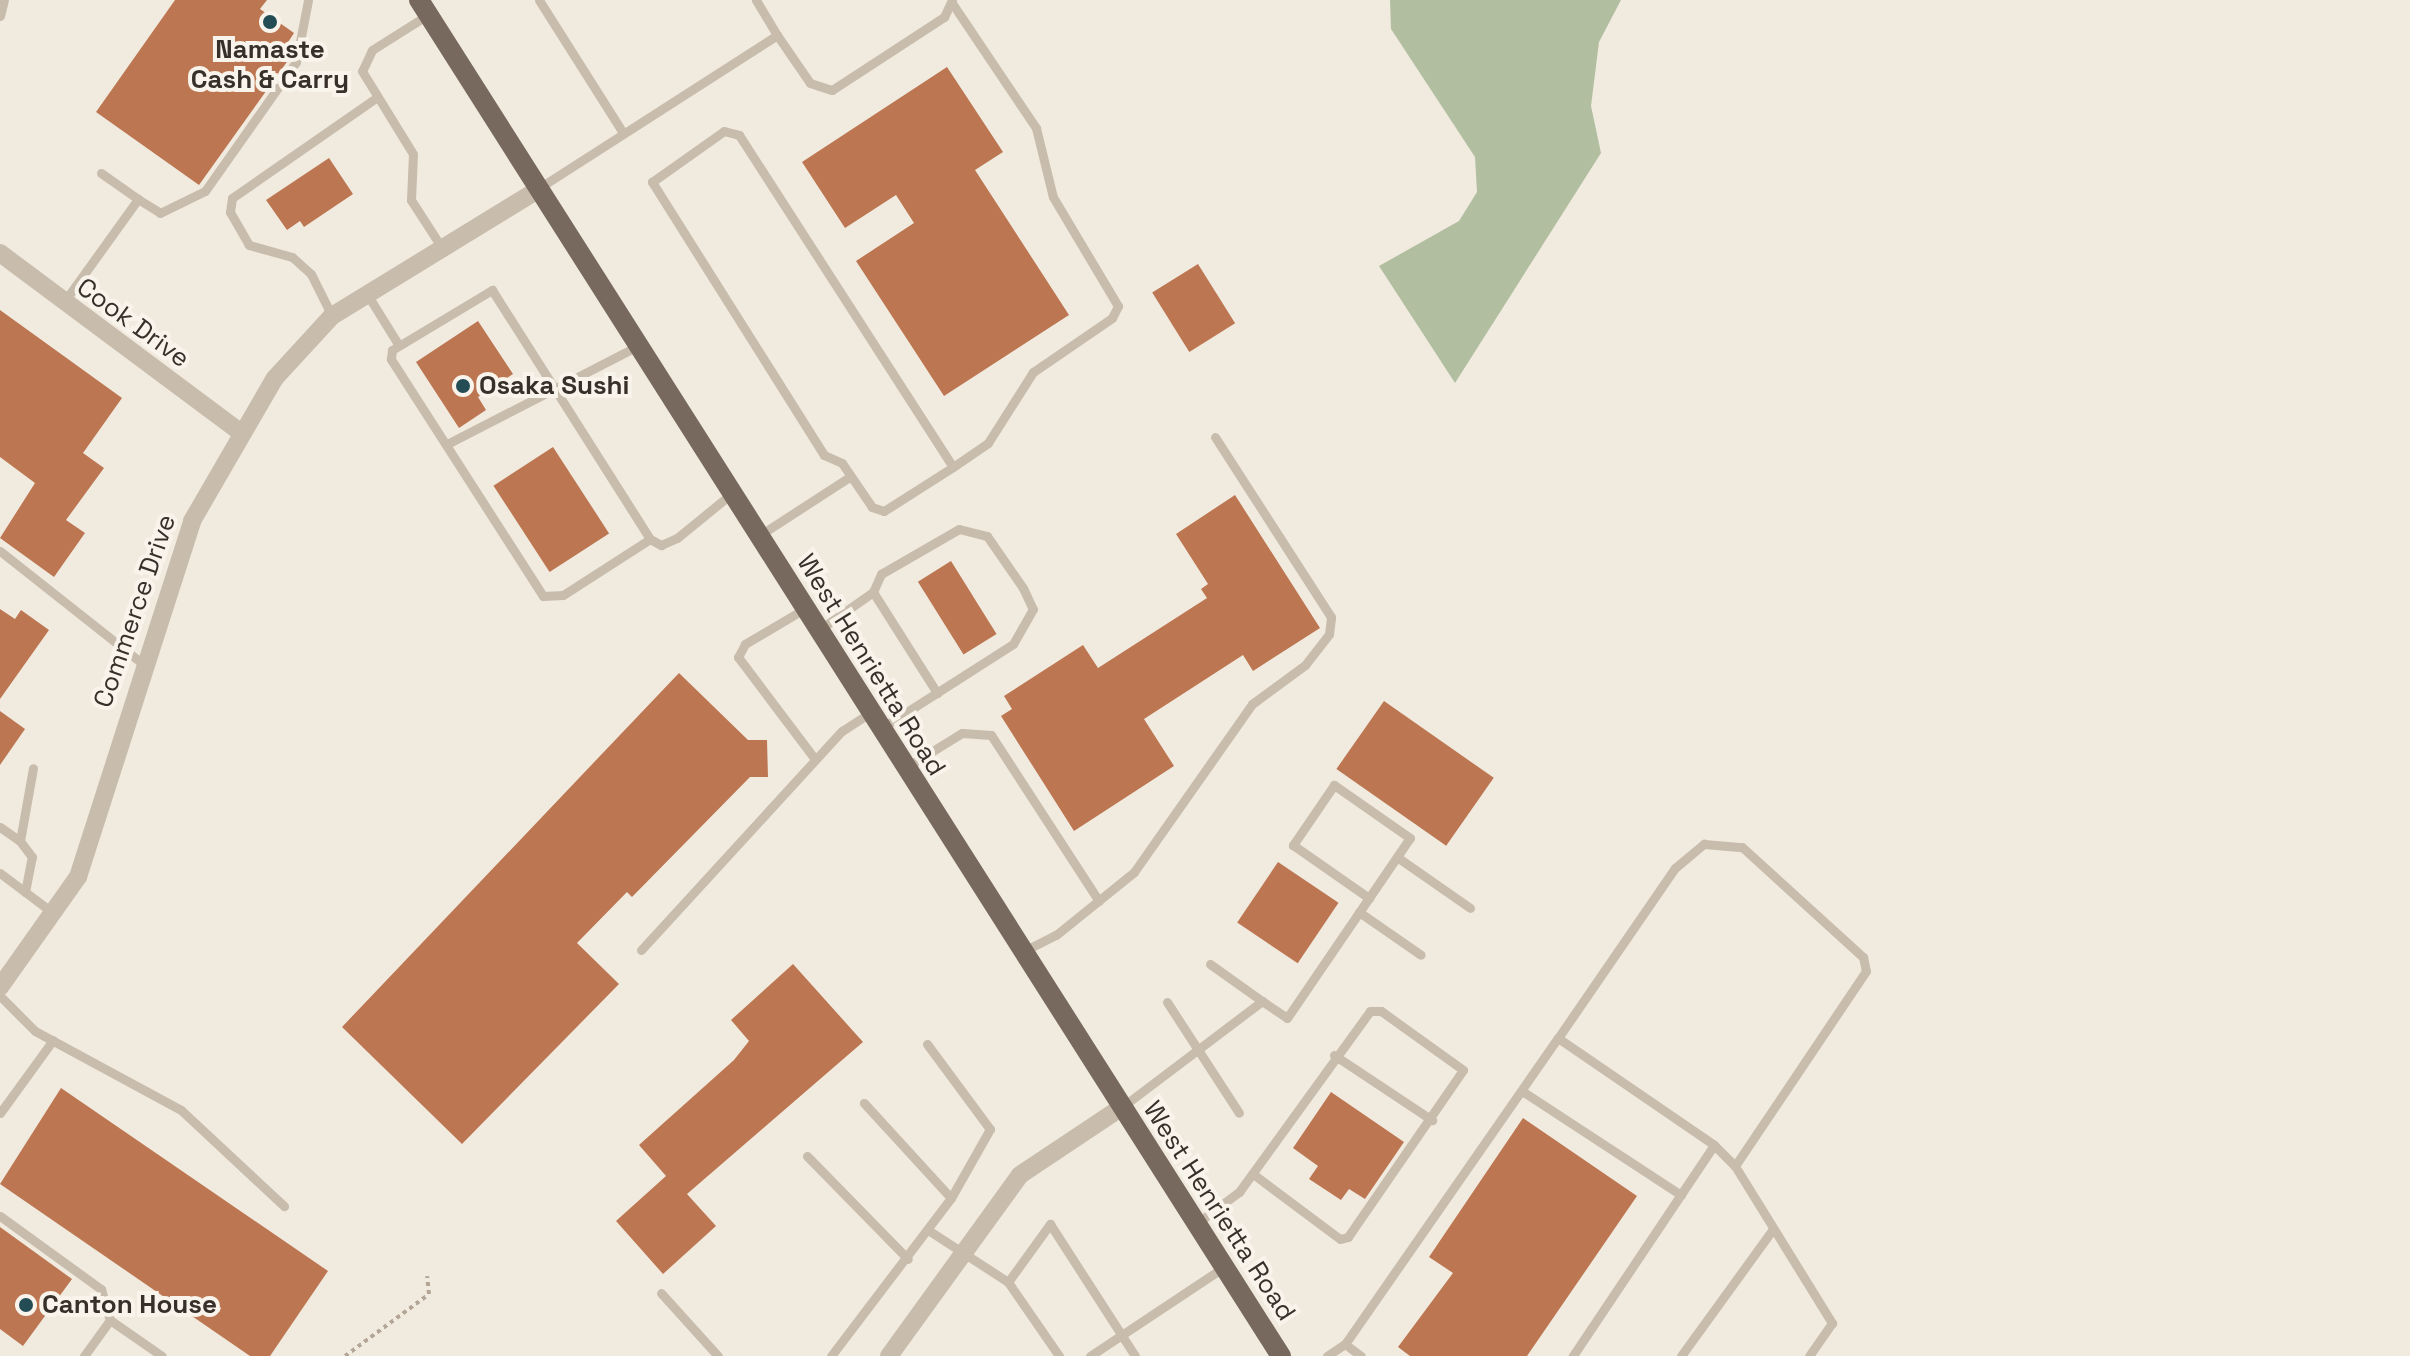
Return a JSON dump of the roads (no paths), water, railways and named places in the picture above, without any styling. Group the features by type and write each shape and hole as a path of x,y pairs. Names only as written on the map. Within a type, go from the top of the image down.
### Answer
{"main road":[{"name":"West Henrietta Road","path":"424,7 1281,1356"}],"street":[{"name":"Commerce Drive","path":"0,987 78,877 142,663 192,521 239,431 304,341 332,316 539,189"},
{"name":"Cook Drive","path":"2,261 239,431"},
{"path":"889,1356 1020,1175 1122,1107"}],"lane":[{"path":"0,16 4,0"},
{"path":"101,173 160,213 205,191 296,62 308,0"},
{"path":"539,0 623,133"},
{"path":"756,0 810,83 832,90 944,17 952,2 1036,128 1053,197 1118,306 1112,318 1033,372 988,443 953,467 884,511 872,507 851,476 824,455 652,189 656,175 724,131 739,135 953,467"},
{"path":"424,7 372,50 362,71 413,154 411,200 442,248"},
{"path":"539,189 777,35"},
{"path":"332,316 311,274 292,257 249,245 230,212 232,198 376,98"},
{"path":"63,304 138,199"},
{"path":"650,539 563,595 543,596 449,443 391,359 398,344 492,290 559,388 650,539 661,545 677,538 731,494"},
{"path":"367,294 398,344"},
{"path":"449,443 638,346"},
{"path":"1022,952 1099,901 1134,872 1252,704 1305,665 1329,634 1331,617 1215,437"},
{"path":"758,536 851,476"},
{"path":"641,950 842,731 875,721 937,693 1013,644 1030,624 1033,609 1023,588 987,536 959,529 881,574 873,592 818,630"},
{"path":"0,551 142,663"},
{"path":"873,592 937,693"},
{"path":"804,609 745,644 738,657 815,759"},
{"path":"905,768 962,733 991,735 1099,901"},
{"path":"20,841 33,768"},
{"path":"1210,964 1287,1018 1359,912 1369,898 1410,838 1334,785 1293,845 1369,898"},
{"path":"0,827 20,841 32,857 25,892"},
{"path":"1327,1356 1345,1344 1675,868 1704,844 1742,847 1863,957 1866,971 1735,1166"},
{"path":"1397,857 1470,908"},
{"path":"0,873 52,912"},
{"path":"1359,912 1421,955"},
{"path":"0,996 53,1040 181,1110 284,1206"},
{"path":"1122,1107 1262,1001"},
{"path":"1167,1002 1239,1113"},
{"path":"1196,1224 1253,1174 1356,1023 1381,1011 1463,1070 1432,1120 1348,1237 1340,1239 1253,1174"},
{"path":"1558,1038 1714,1145 1735,1166 1832,1323 1809,1356"},
{"path":"0,1113 53,1040"},
{"path":"831,1356 908,1259 951,1198 990,1129 927,1044"},
{"path":"1334,1055 1432,1120"},
{"path":"1522,1091 1681,1195"},
{"path":"864,1103 951,1198"},
{"path":"1573,1356 1714,1145"},
{"path":"807,1156 908,1259"},
{"path":"0,1216 101,1289 110,1320 162,1356"},
{"path":"1008,1282 1050,1224 1135,1356"},
{"path":"1681,1356 1773,1229"},
{"path":"928,1230 1008,1282 1059,1356"},
{"path":"1090,1356 1224,1267"},
{"path":"661,1293 718,1356"},
{"path":"84,1356 110,1320"},
{"path":"1345,1344 1361,1356"}],"place":[{"name":"Namaste Cash & Carry","path":"270,22"},
{"name":"Osaka Sushi","path":"463,386"},
{"name":"Canton House","path":"26,1305"}]}
